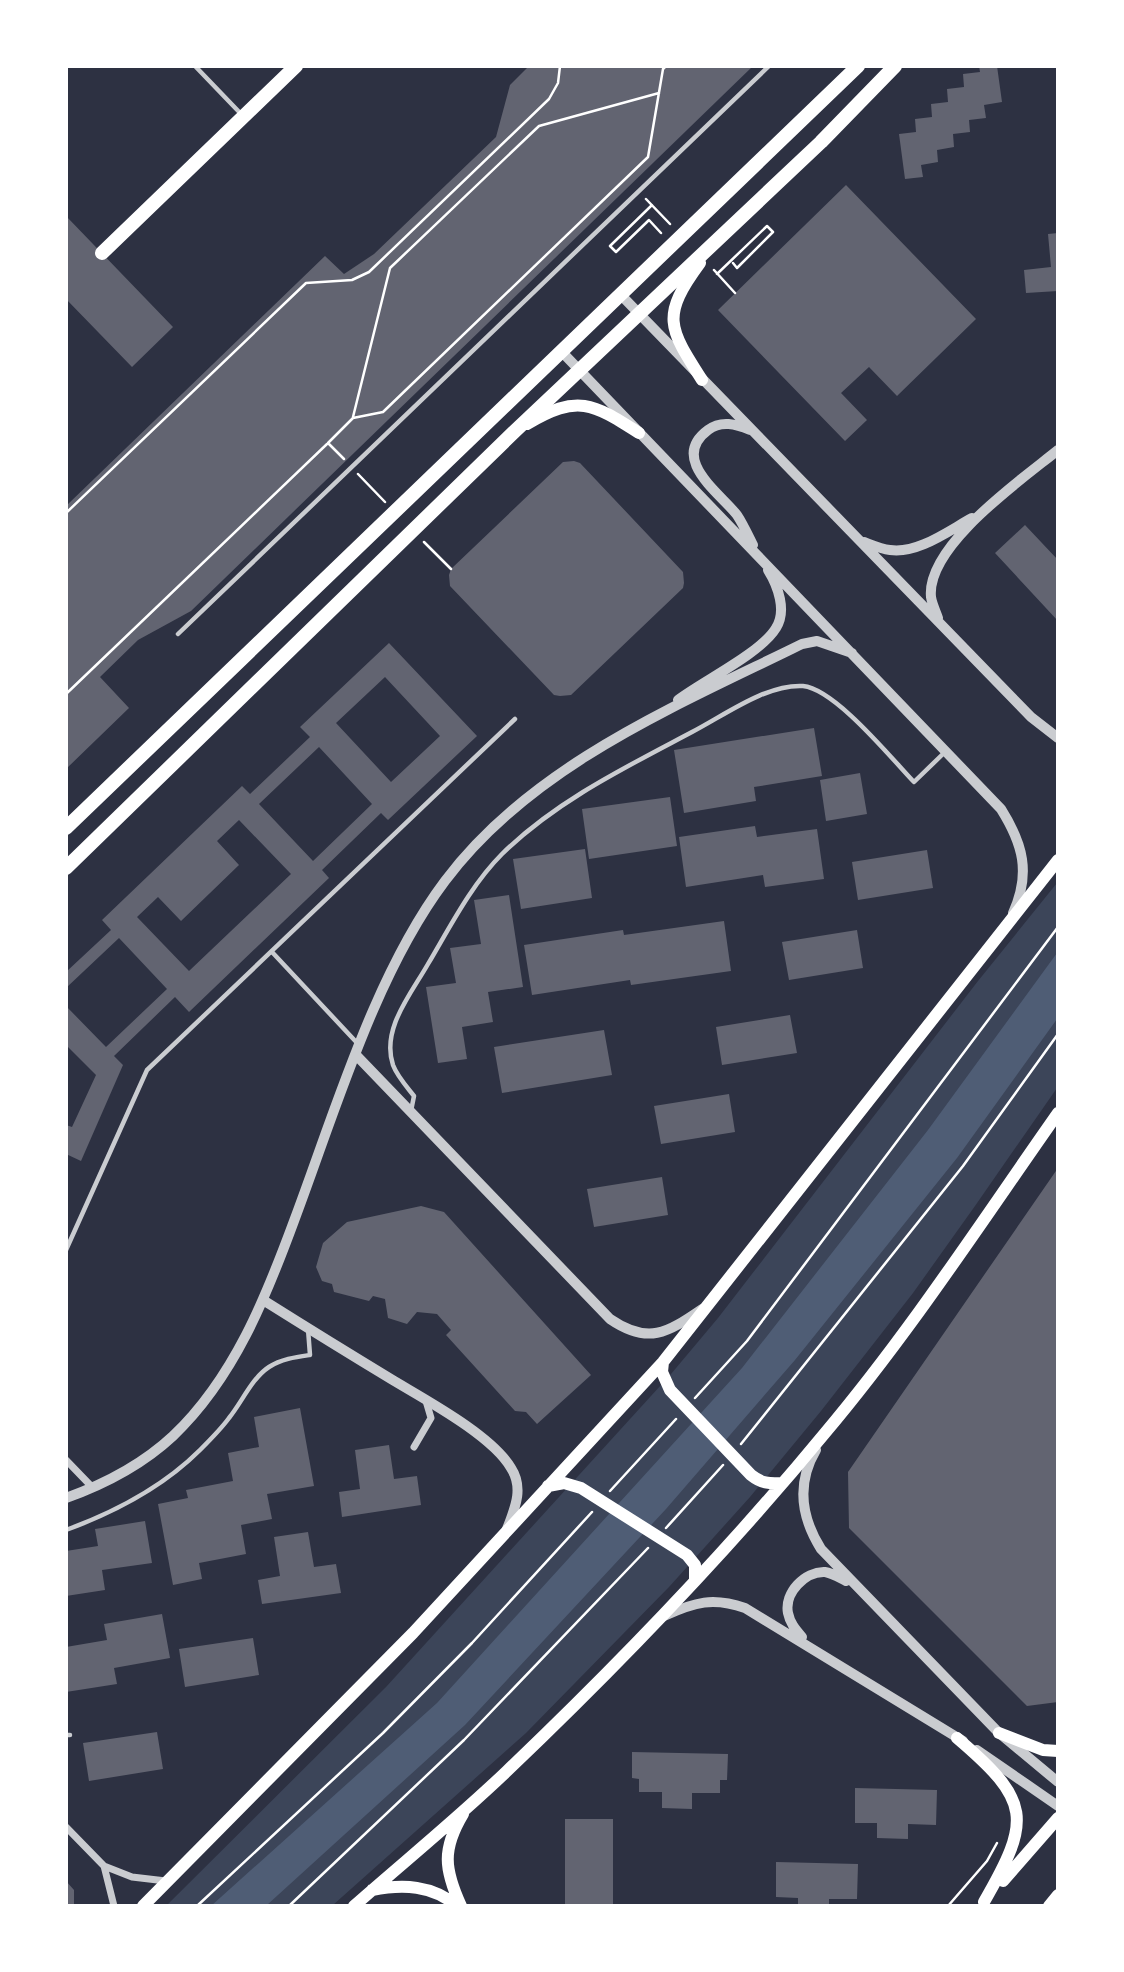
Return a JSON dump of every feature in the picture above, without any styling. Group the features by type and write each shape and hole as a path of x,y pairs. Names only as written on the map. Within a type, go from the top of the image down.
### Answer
{"main road":[{"path":"102,253 296,66"},
{"path":"66,828 858,66"},
{"path":"66,868 515,431 821,142 895,66"},
{"path":"702,380 680,345 673,328 673,315 683,285 712,246"},
{"path":"515,431 556,409 580,404 607,412 639,433"},
{"path":"143,1906 413,1633 663,1362 1057,862"},
{"path":"354,1906 505,1773 658,1618 782,1483 825,1433 920,1310 1058,1113"},
{"path":"663,1362 662,1372 670,1390 751,1475 769,1484 782,1483"},
{"path":"547,1486 564,1483 580,1488 687,1555 695,1565 695,1579"},
{"path":"999,1734 1043,1750 1058,1751"},
{"path":"957,1738 1001,1779 1014,1799 1018,1820 1015,1842 982,1904"},
{"path":"459,1906 452,1886 447,1855 450,1839 467,1807"},
{"path":"982,1904 1058,1818"},
{"path":"372,1890 392,1886 424,1888 459,1906"},
{"path":"1049,1906 1058,1895"}],"street":[{"path":"620,294 1031,717 1058,738"},
{"path":"561,351 1001,809 1019,843 1023,857 1020,896 1005,928"},
{"path":"66,1498 93,1488 129,1469 153,1452 191,1417 224,1374 263,1300 358,1050 384,989 414,930 461,862 507,816 548,784 656,716 750,652 775,630 781,610 772,576 738,516 699,473 694,457 699,440 712,427 731,424 754,432"},
{"path":"940,624 931,597 935,574 952,545 980,513 1058,450"},
{"path":"862,541 889,550 904,550 931,540 980,513"},
{"path":"656,716 802,644 817,641 852,653"},
{"path":"358,1050 411,1112 610,1320 634,1333 661,1333 704,1307"},
{"path":"263,1300 426,1400 496,1451 511,1468 519,1488 506,1531"},
{"path":"414,1447 431,1418 426,1400"},
{"path":"825,1433 809,1461 803,1480 805,1516 821,1549 999,1734 1058,1782"},
{"path":"66,1460 93,1488"},
{"path":"809,1645 792,1626 787,1610 790,1595 800,1581 812,1574 827,1572 852,1583"},
{"path":"658,1618 689,1604 710,1601 729,1602 746,1608 957,1738 1058,1807"},
{"path":"66,1827 104,1866 132,1877 166,1881"},
{"path":"104,1866 114,1906"}],"lane":[{"path":"195,66 244,116"},
{"path":"178,634 769,66"},
{"path":"411,1112 414,1096 394,1067 389,1044 397,1016 485,873 502,854 556,808 628,766 775,688 805,686 838,703 914,782 947,751"},
{"path":"66,1250 147,1070 515,719"},
{"path":"272,952 358,1050"},
{"path":"66,1530 105,1516 150,1490 199,1452 230,1418 264,1371 294,1357 310,1355 308,1328"}],"path":[{"path":"66,513 306,283 352,280 369,272 549,99 558,83 560,66"},
{"path":"353,418 383,412 648,157 663,69 666,66"},
{"path":"66,694 353,418 390,268 539,126 659,93"},
{"path":"626,178 632,184"},
{"path":"652,205 610,246 616,252 649,220 661,233"},
{"path":"717,274 767,226 773,232 737,268 733,263"},
{"path":"328,443 345,461"},
{"path":"694,1399 747,1341 1058,927"},
{"path":"735,1451 963,1166 1058,1034"},
{"path":"603,1499 676,1419"},
{"path":"665,1529 726,1461"},
{"path":"197,1906 383,1733 472,1643 594,1509"},
{"path":"289,1906 464,1740 572,1630 656,1539"},
{"path":"948,1906 987,1861 997,1841"}],"shaded area":[{"path":"1057,883 1057,1088 913,1293 750,1497 669,1587 526,1733 333,1905 166,1906 386,1687 671,1374 718,1318"},
{"path":"1057,953 1057,1019 957,1158 795,1360 666,1509 465,1725 267,1905 211,1906 437,1703 742,1368 928,1130"}],"building":[{"path":"529,66 753,66 191,611 138,640 100,677 129,708 66,769 66,506 325,256 344,274 374,254 496,137 510,85"},
{"path":"979,66 997,66 1002,102 984,105 986,118 969,120 970,132 953,134 954,147 937,150 938,162 921,165 923,177 905,179 899,134 916,132 915,119 932,117 931,104 948,102 947,89 964,87 963,74 980,72"},
{"path":"846,185 976,319 897,396 869,367 841,393 867,420 845,441 718,310"},
{"path":"66,216 173,327 132,367 66,299"},
{"path":"1058,233 1058,291 1026,293 1024,270 1051,267 1048,234"},
{"path":"563,462 580,463 683,572 684,583 683,588 571,695 560,696 554,695 450,586 449,575 451,569"},
{"path":"1025,525 1058,560 1058,621 995,553"},
{"path":"389,643 477,736 388,820 381,813 322,870 329,878 189,1012 175,997 114,1056 123,1065 81,1161 66,1154 66,1125 72,1127 96,1075 66,1045 66,1006 106,1047 167,989 119,938 66,988 66,972 111,930 102,920 242,786 250,794 310,737 300,727","holes":["385,677 440,736 391,782 336,723","319,747 372,804 313,861 259,804","239,820 291,874 189,971 137,917 158,897 181,921 239,865 217,841"]},
{"path":"814,728 822,776 754,787 756,801 684,813 674,750"},
{"path":"860,773 867,814 826,821 820,780"},
{"path":"670,797 677,846 589,859 582,809"},
{"path":"755,826 757,837 817,829 824,879 765,887 763,875 686,887 679,837"},
{"path":"585,849 592,898 521,909 513,859"},
{"path":"927,850 933,888 858,900 852,862"},
{"path":"509,895 523,987 488,992 493,1022 462,1027 467,1059 438,1063 426,987 456,983 450,948 481,944 474,900"},
{"path":"724,921 731,971 631,985 630,980 532,995 524,945 623,930 624,935"},
{"path":"857,930 863,968 789,980 782,942"},
{"path":"790,1015 797,1053 722,1065 716,1027"},
{"path":"604,1030 612,1075 502,1093 494,1047"},
{"path":"729,1094 735,1132 661,1144 654,1106"},
{"path":"1058,1168 1058,1702 1027,1706 849,1528 848,1472"},
{"path":"662,1177 668,1215 594,1227 587,1189"},
{"path":"421,1206 444,1212 591,1375 537,1424 526,1412 515,1411 446,1335 451,1330 437,1314 417,1312 407,1324 388,1318 385,1299 373,1296 369,1301 334,1292 332,1284 322,1281 316,1267 323,1243 347,1222"},
{"path":"300,1408 314,1486 267,1494 272,1519 241,1525 246,1554 199,1563 202,1579 173,1585 158,1504 188,1498 186,1490 233,1481 228,1453 259,1447 254,1417"},
{"path":"389,1445 394,1479 417,1476 421,1505 342,1517 339,1492 360,1489 355,1450"},
{"path":"145,1521 152,1563 102,1570 105,1590 66,1596 66,1551 98,1546 95,1529"},
{"path":"308,1532 314,1567 336,1564 341,1593 262,1604 258,1580 280,1576 274,1537"},
{"path":"162,1614 170,1658 114,1668 117,1684 66,1692 66,1647 107,1640 104,1624"},
{"path":"253,1638 259,1675 185,1687 179,1649"},
{"path":"157,1732 163,1769 89,1781 83,1743"},
{"path":"632,1752 728,1754 727,1780 720,1780 720,1793 692,1793 692,1809 662,1808 662,1792 639,1792 639,1779 632,1778"},
{"path":"855,1788 937,1790 936,1825 908,1824 908,1839 877,1838 877,1823 855,1823"},
{"path":"565,1819 613,1819 613,1906 565,1906"},
{"path":"776,1862 858,1864 857,1899 829,1899 829,1906 798,1906 798,1898 776,1897"},
{"path":"66,1881 74,1890 74,1906 66,1906"}]}
